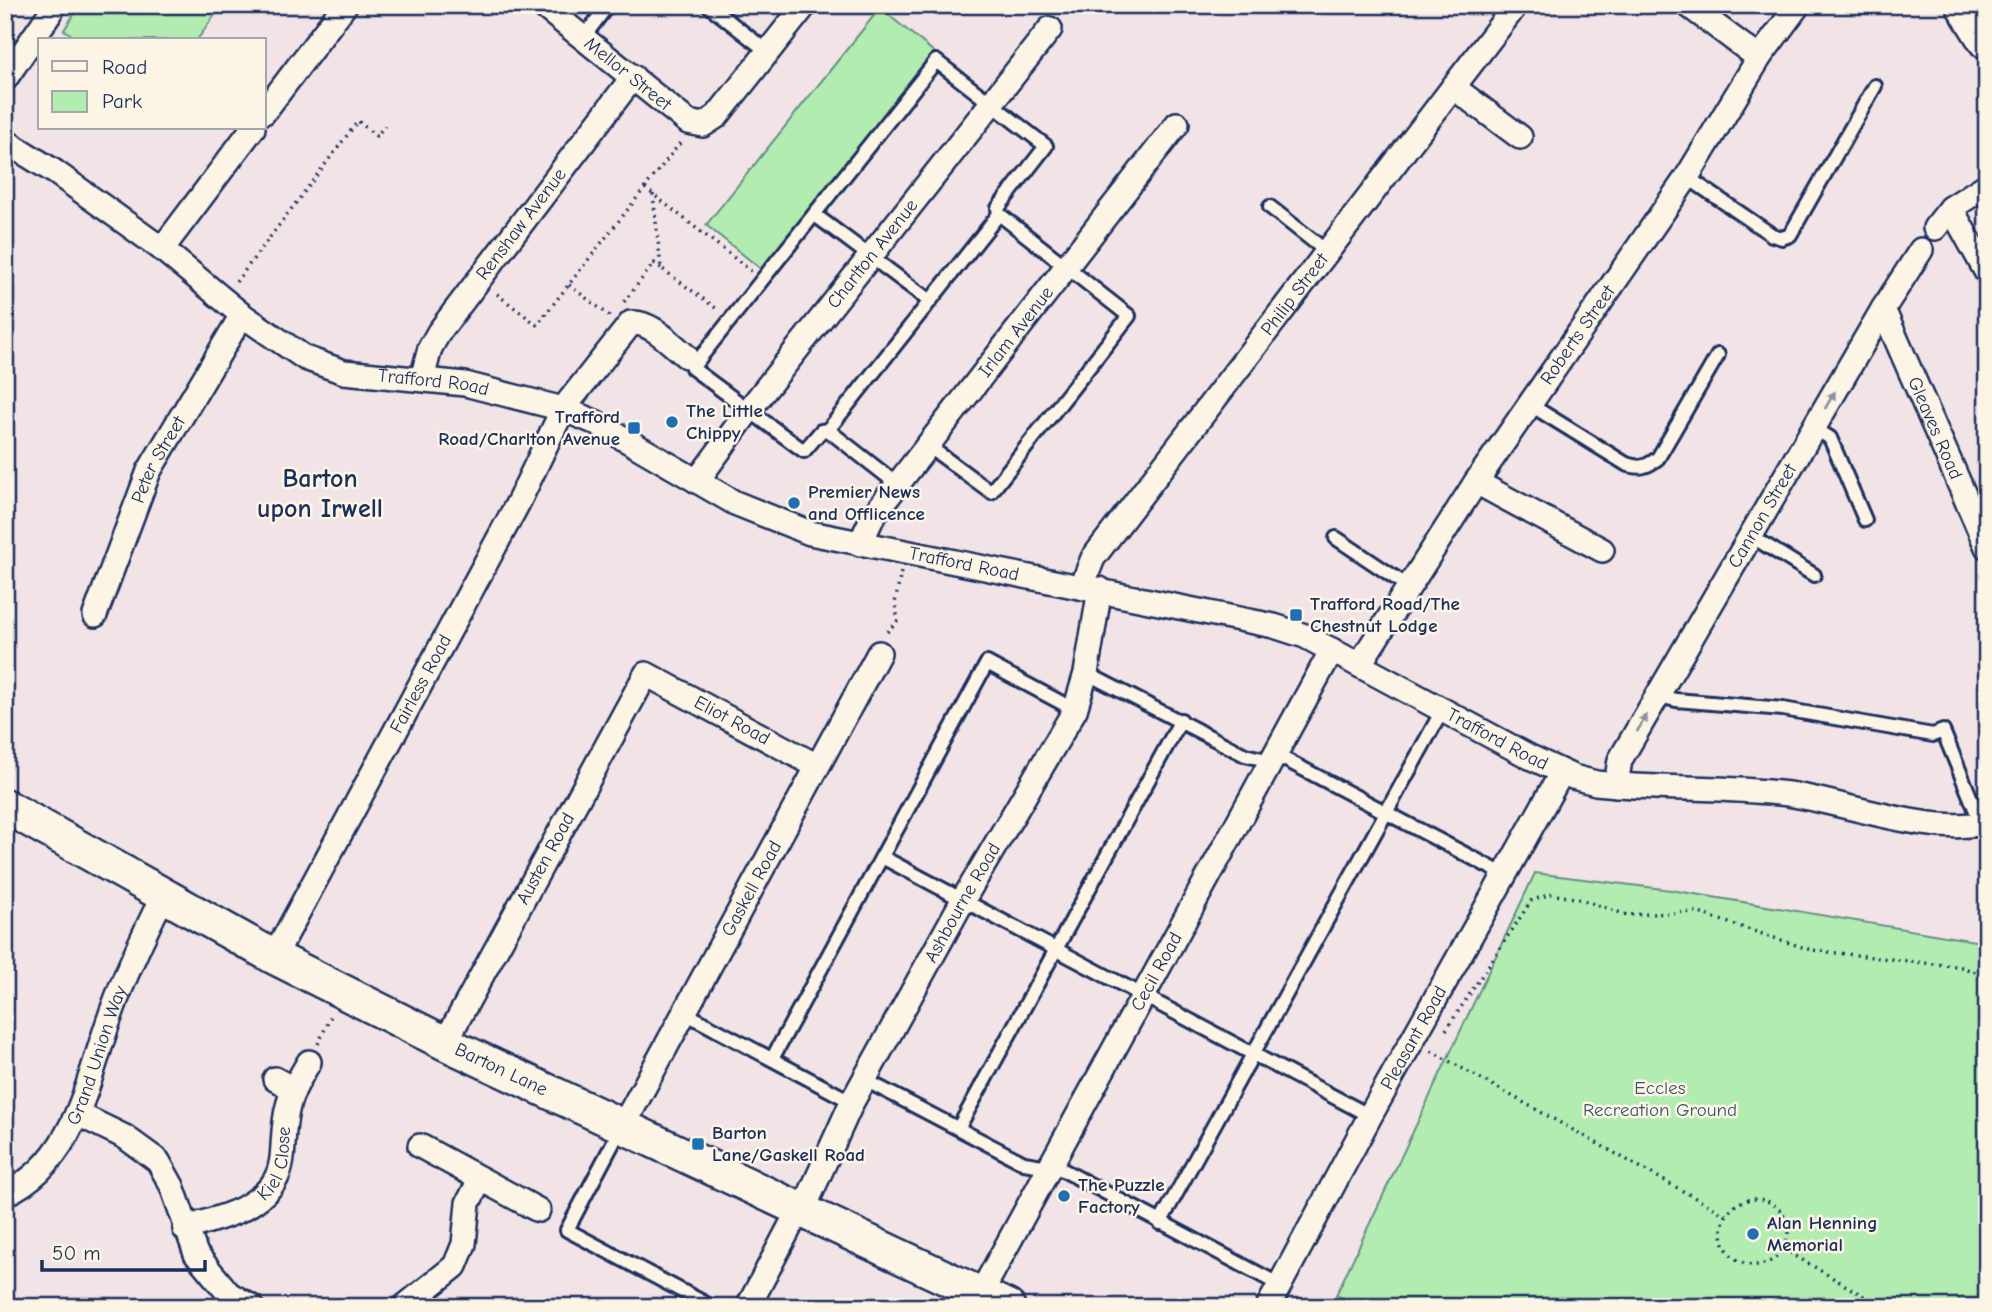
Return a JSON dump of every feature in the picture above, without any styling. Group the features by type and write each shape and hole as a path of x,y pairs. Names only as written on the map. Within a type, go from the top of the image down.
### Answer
{"main road":[{"path":"1965,5 1987,40"},
{"name":"Barton Lane","path":"5,806 274,957 445,1043 801,1208 980,1299"}],"street":[{"path":"266,109 345,5"},
{"name":"Mellor Street","path":"542,5 695,124"},
{"path":"695,124 703,125 717,116 805,5"},
{"name":"Philip Street","path":"1091,587 1084,574 1093,558 1516,5"},
{"path":"1688,5 1759,58"},
{"name":"Roberts Street","path":"1359,665 1476,482 1687,177 1759,58 1796,8"},
{"path":"5,79 51,12"},
{"name":"Charlton Avenue","path":"697,481 749,410 1050,29"},
{"name":"Renshaw Avenue","path":"422,379 429,348 633,77"},
{"path":"1453,87 1520,137"},
{"name":"Irlam Avenue","path":"860,544 867,524 897,484 1177,124"},
{"path":"162,249 251,130"},
{"name":"Trafford Road","path":"5,141 55,172 162,249 242,315 305,358 344,372 422,379 496,390 563,409 597,423 697,481 773,520 810,533 1091,587 1275,626 1305,636 1442,711 1562,772 1616,785 1758,791 1934,823 1964,826 1984,822"},
{"path":"1935,228 1951,208 1987,186"},
{"path":"1951,208 1987,273"},
{"name":"Cannon Street","path":"1616,785 1620,760 1883,309 1921,250"},
{"name":"Gleaves Road","path":"1883,309 1987,547"},
{"name":"Peter Street","path":"95,615 149,471 242,315"},
{"path":"619,323 640,322 686,356"},
{"name":"Fairless Road","path":"274,957 519,501 563,409 619,323"},
{"path":"1476,482 1602,550"},
{"name":"Ashbourne Road","path":"748,1307 809,1197 852,1102 963,900 1075,710 1086,673 1091,587"},
{"name":"Cecil Road","path":"980,1299 1048,1169 1332,650"},
{"name":"Gaskell Road","path":"623,1126 879,653"},
{"name":"Eliot Road","path":"646,674 817,766"},
{"name":"Austen Road","path":"445,1043 646,674"},
{"name":"Pleasant Road","path":"1268,1307 1370,1116 1562,772"},
{"name":"Grand Union Way","path":"5,1194 26,1181 56,1154 76,1117 116,1001 163,896"},
{"name":"Kiel Close","path":"185,1229 242,1209 271,1186 284,1161 284,1084 309,1062"},
{"path":"76,1117 86,1118 125,1137 153,1156 172,1186 196,1254 211,1276 229,1294 251,1307"},
{"path":"420,1146 538,1210"},
{"path":"404,1307 455,1266 464,1244 468,1203 480,1180"}],"lane":[{"path":"583,38 608,5"},
{"path":"708,5 768,51"},
{"path":"927,445 991,492 1129,316 999,214 998,208 1046,146 936,61 692,369 804,452 821,431 828,430 999,214"},
{"path":"1687,177 1772,235 1782,238 1790,235 1875,86"},
{"path":"1270,207 1326,251"},
{"path":"815,215 930,302"},
{"path":"1529,404 1626,464 1636,468 1648,466 1658,458 1718,355"},
{"path":"1814,428 1829,438 1866,520"},
{"path":"828,430 897,484"},
{"path":"1751,537 1814,575"},
{"path":"1336,538 1409,587"},
{"path":"772,1059 988,663 1075,710"},
{"path":"1086,673 1245,755 1271,761 1286,760 1505,875"},
{"path":"1658,695 1676,701 1783,709 1933,736 1943,731 1984,822"},
{"path":"1160,1223 1442,711"},
{"path":"959,1127 1181,720"},
{"path":"882,857 1370,1116"},
{"path":"685,1013 852,1102"},
{"path":"865,1080 1024,1163 1061,1169 1280,1285"},
{"path":"623,1126 567,1230 712,1307"}],"path":[{"path":"223,300 358,121 376,136 385,126"},
{"path":"478,280 537,325 695,124"},
{"path":"645,188 752,272"},
{"path":"653,194 661,268"},
{"path":"569,285 619,323 654,263 721,313"},
{"path":"898,620 895,603 901,577"},
{"path":"1440,1040 1531,901 1550,894 1580,899 1627,915 1696,912 1811,950 1961,967 1987,976"},
{"path":"309,1062 344,991"},
{"path":"1413,1040 1726,1215"},
{"path":"1743,1200 1766,1200 1776,1205 1788,1225 1784,1249 1767,1263 1744,1263 1726,1248 1722,1237 1726,1215 1743,1200"},
{"path":"1784,1249 1882,1307"}],"green space":[{"path":"80,5 222,5 198,38 77,38 64,30"},
{"path":"880,8 934,52 761,269 706,225"},
{"name":"Eccles Recreation Ground","path":"1535,873 1671,890 1987,943 1987,1307 1365,1307 1336,1295"}],"place":[{"name":"The Little Chippy","path":"672,422"},
{"name":"Trafford Road/Charlton Avenue","path":"634,428"},
{"name":"Premier News and Offlicence","path":"794,503"},
{"name":"Trafford Road/The Chestnut Lodge","path":"1296,615"},
{"name":"Barton Lane/Gaskell Road","path":"698,1144"},
{"name":"The Puzzle Factory","path":"1064,1196"},
{"name":"Alan Henning Memorial","path":"1753,1234"}],"district":[{"name":"Barton upon Irwell","path":"320,494"}]}
